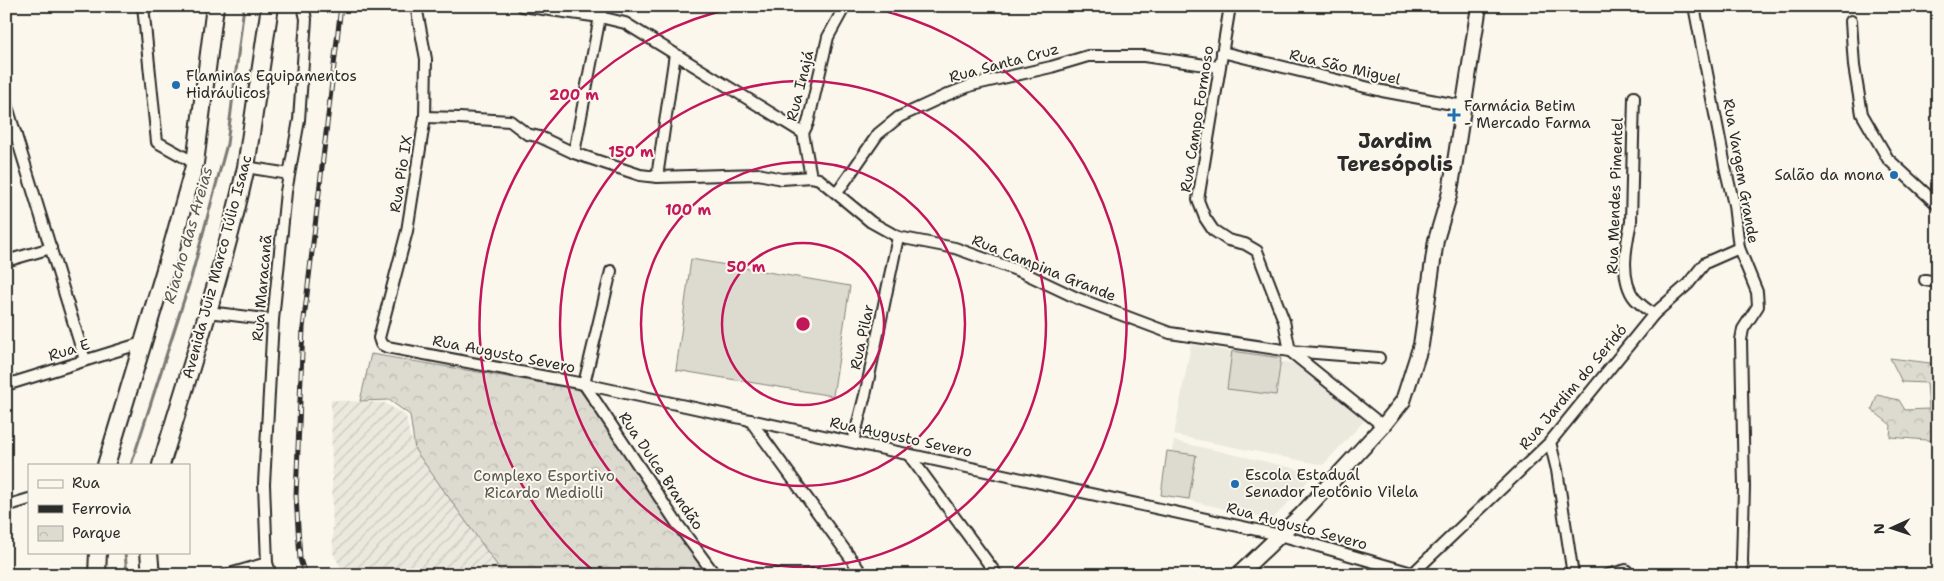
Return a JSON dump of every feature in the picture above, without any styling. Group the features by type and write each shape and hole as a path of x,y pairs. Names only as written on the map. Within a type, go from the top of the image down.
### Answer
{"main road":[{"path":"106,464 195,163 215,6"},
{"name":"Avenida Juiz Marco Túlio Isaac","path":"161,464 208,312 246,167 270,6"},
{"path":"97,575 98,554"},
{"path":"150,554 151,575"}],"street":[{"path":"144,6 157,142 195,163"},
{"name":"Rua Maracanã","path":"270,575 264,484 273,320 290,174 300,111 306,19 303,6"},
{"name":"Rua Pio IX","path":"381,344 379,338 408,231 425,117 426,59 416,6"},
{"path":"522,6 601,11 625,23 803,133"},
{"name":"Rua Inajá","path":"811,177 803,133 808,123 828,37 845,6"},
{"name":"Rua Campo Formoso","path":"1230,6 1198,200 1205,218 1213,230 1228,240 1245,244 1256,251 1284,321 1290,351"},
{"path":"1238,575 1280,535 1383,426 1403,401 1421,344 1436,240 1449,196 1478,6"},
{"name":"Rua Vargem Grande","path":"1694,6 1734,206 1739,248 1757,292 1758,306 1743,329 1741,340 1744,480 1743,575"},
{"path":"574,153 601,11"},
{"path":"1851,21 1854,66 1862,114 1888,160 1938,205"},
{"name":"Rua São Miguel","path":"1222,52 1382,91 1463,106"},
{"path":"657,178 675,54"},
{"name":"Rua Santa Cruz","path":"837,193 878,134 899,117 972,85 1051,67 1088,56 1144,56 1219,67"},
{"name":"Rua Mendes Pimentel","path":"1634,97 1632,215 1628,238 1626,272 1634,298 1654,314"},
{"path":"6,103 11,136 51,248 85,360"},
{"path":"425,117 510,121 528,134 540,137 574,153 640,175 657,178 758,174 782,179 811,177"},
{"path":"246,167 290,174"},
{"name":"Rua Campina Grande","path":"811,177 819,179 871,222 898,237 955,248 1022,272 1077,298 1170,333 1290,351 1380,358"},
{"name":"Rua Pilar","path":"853,442 866,391 898,237"},
{"path":"6,262 51,248"},
{"name":"Rua Jardim do Seridó","path":"1411,574 1550,442 1654,314 1688,284 1705,263 1739,248"},
{"path":"584,384 611,271"},
{"path":"1925,280 1938,282"},
{"path":"208,312 273,320"},
{"name":"Rua E","path":"6,385 142,343"},
{"name":"Rua Augusto Severo","path":"381,344 387,348 584,384 1280,535 1411,574"},
{"path":"1290,351 1383,426"},
{"name":"Rua Dulce Brandão","path":"584,384 676,522 715,575"},
{"path":"750,420 863,575"},
{"path":"1550,442 1557,470 1573,575"},
{"path":"909,455 997,575"},
{"path":"6,506 28,499"},
{"path":"226,575 268,563"},
{"path":"1607,575 1626,570 1630,575"}],"shaded area":[{"path":"1191,344 1300,365 1366,419 1323,465 1174,435"},
{"path":"331,400 385,403 406,416 410,437 507,575 345,575 333,553"},
{"name":"Escola Estadual Senador Teotônio Vilela","path":"1174,441 1315,473 1272,520 1162,494"}],"green space":[{"path":"691,259 850,286 833,396 676,370"},
{"path":"1232,351 1281,358 1276,395 1227,389"},
{"name":"Complexo Esportivo Ricardo Mediolli","path":"371,354 579,389 715,575 504,575 415,450 410,415 389,400 360,401"},
{"path":"1890,358 1938,364 1938,441 1890,437 1891,425 1872,410 1877,395 1899,400 1905,410 1929,409 1927,383 1902,382"},
{"path":"1167,451 1196,455 1189,499 1161,495"}],"waterway":[{"name":"Riacho das Areias","path":"131,464 191,278 227,144 244,6"},
{"name":"Riacho das Areias","path":"125,554 127,575"}],"railway":[{"path":"305,575 300,559 296,496 303,328 341,6"}],"place":[{"name":"Flaminas Equipamentos Hidráulicos","path":"176,85"},
{"name":"Farmácia Betim - Mercado Farma","path":"1454,115"},
{"name":"Salão da mona","path":"1894,175"},
{"name":"Escola Estadual Senador Teotônio Vilela","path":"1235,484"}],"district":[{"name":"Jardim Teresópolis","path":"1395,152"}]}
